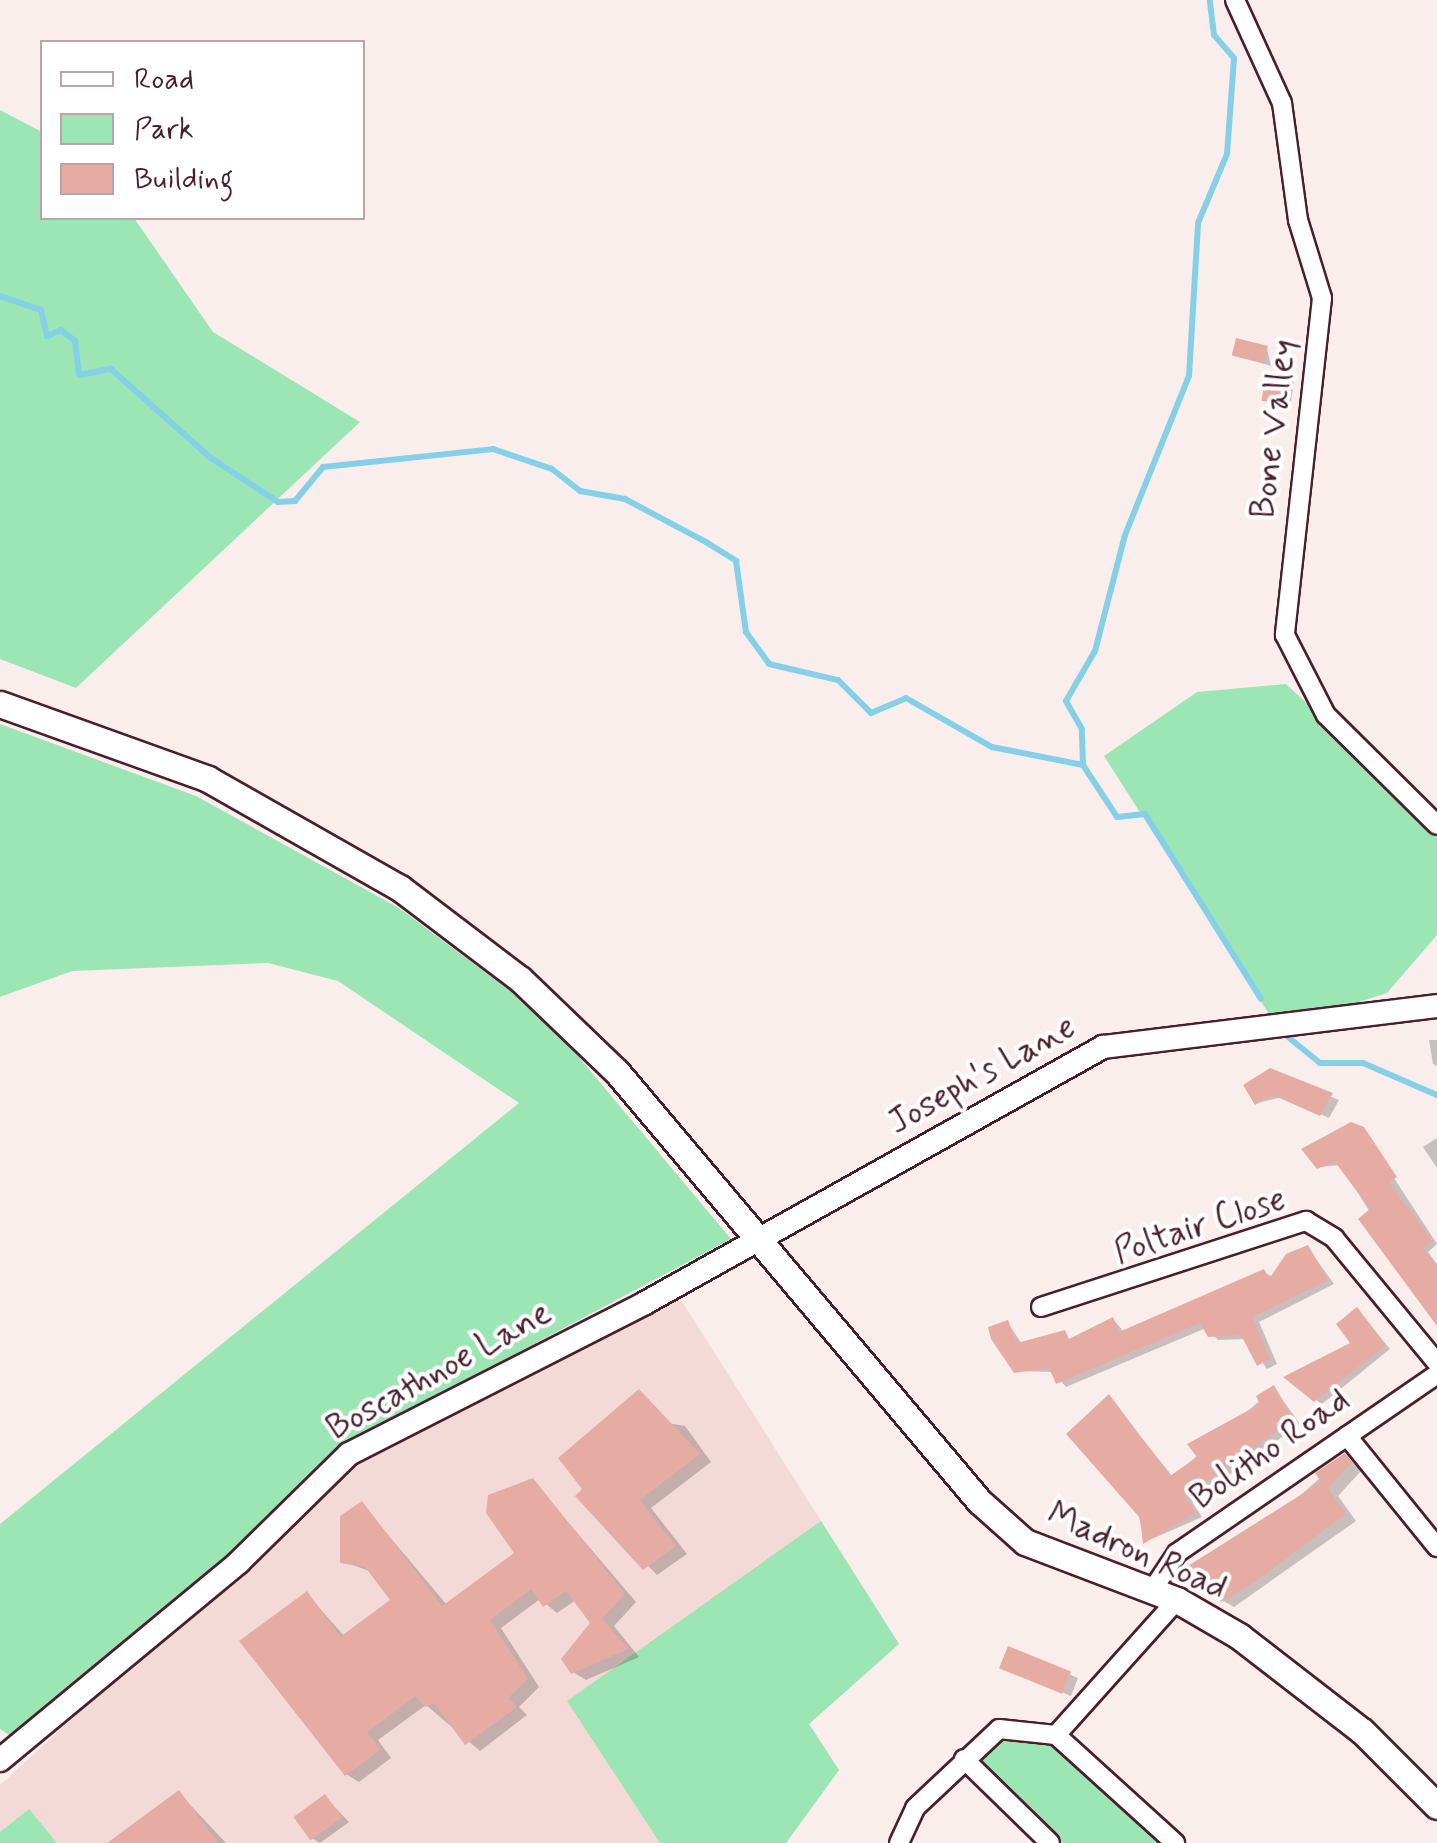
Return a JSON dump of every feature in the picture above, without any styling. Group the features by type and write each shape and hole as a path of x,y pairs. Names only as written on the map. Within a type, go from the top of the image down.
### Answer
{"main road":[{"name":"Madron Road","path":"0,704 208,779 400,888 520,980 617,1072 905,1418 1025,1542 1177,1600 1312,1690 1437,1806"}],"street":[{"name":"Bone Valley","path":"1235,0 1282,103 1298,220 1322,298 1285,635 1326,716 1437,825"},
{"name":"Joseph's Lane","path":"757,1239 1104,1047 1437,1006"},
{"name":"Poltair Close","path":"1040,1307 1306,1221 1334,1238 1437,1364"},
{"name":"Boscathnoe Lane","path":"0,1760 240,1562 350,1454 757,1239"},
{"name":"Bolitho Road","path":"1152,1590 1176,1553 1437,1374"},
{"path":"1346,1436 1437,1548"},
{"path":"1056,1735 1177,1600"},
{"path":"898,1843 915,1808 964,1758 1014,1724 1056,1735 1175,1843"},
{"path":"964,1758 1050,1843"}],"shaded area":[{"path":"678,1295 899,1644 809,1724 839,1770 786,1843 0,1843 0,1785 296,1514 412,1421"}],"green space":[{"path":"0,110 40,131 40,220 135,220 213,332 360,422 76,688 0,659"},
{"path":"1286,684 1437,824 1437,935 1387,993 1278,1028 1104,756 1197,692"},
{"path":"0,724 196,796 399,908 546,1018 731,1239 331,1452 214,1571 9,1735 0,1729 0,1524 519,1103 338,981 268,963 72,971 0,997"},
{"path":"821,1521 899,1644 809,1724 839,1770 786,1843 660,1843 567,1701"},
{"path":"999,1729 1056,1735 1175,1843 1050,1843 964,1759"},
{"path":"29,1809 57,1843 0,1843 0,1832"}],"building":[{"path":"1236,338 1268,346 1264,363 1232,355"},
{"path":"1266,372 1286,375 1281,404 1261,401"},
{"path":"1270,1068 1333,1093 1320,1116 1273,1095 1255,1105 1243,1085"},
{"path":"1351,1122 1364,1127 1397,1177 1389,1183 1433,1241 1423,1248 1437,1266 1437,1326 1358,1219 1370,1209 1335,1162 1317,1169 1301,1149"},
{"path":"1308,1245 1328,1280 1252,1317 1270,1359 1257,1366 1241,1335 1208,1337 1200,1323 1056,1384 1049,1368 1014,1373 991,1339 988,1327 1008,1320 1017,1343 1065,1330 1069,1339 1113,1317 1119,1332 1264,1269 1269,1279 1286,1254"},
{"path":"1357,1307 1386,1345 1314,1402 1283,1377 1350,1343 1336,1324"},
{"path":"1274,1385 1293,1419 1185,1497 1196,1512 1143,1544 1140,1518 1066,1434 1109,1394 1170,1476 1197,1457 1187,1444 1260,1404 1256,1396"},
{"path":"639,1389 700,1454 640,1500 676,1546 643,1570 575,1496 582,1489 558,1458"},
{"path":"1345,1453 1352,1462 1328,1488 1346,1514 1255,1582 1221,1602 1205,1581 1195,1588 1180,1571 1321,1482 1315,1473"},
{"path":"533,1478 625,1594 602,1618 628,1649 571,1674 561,1659 590,1623 566,1591 543,1607 531,1589 490,1620 528,1679 508,1698 517,1707 465,1745 434,1703 425,1707 416,1696 367,1732 380,1750 345,1776 239,1641 307,1591 340,1637 390,1600 365,1567 340,1563 340,1516 362,1501 442,1606 514,1553 486,1513 488,1495"},
{"path":"1008,1646 1071,1671 1062,1694 999,1668"},
{"path":"179,1790 218,1843 107,1843"},
{"path":"325,1794 342,1817 310,1840 293,1817"}],"waterway":[{"path":"1083,765 1082,729 1066,701 1095,651 1125,535 1189,376 1198,223 1227,154 1234,58 1214,35 1210,0"},
{"path":"0,296 41,310 47,336 61,330 75,341 79,375 111,369 211,458 278,502 295,501 323,467 493,449 552,469 580,491 625,499 706,542 736,561 746,632 769,664 838,680 871,713 906,698 992,747 1083,765 1117,817 1145,814 1261,999"},
{"path":"1282,1032 1320,1063 1363,1063 1437,1095"}]}
